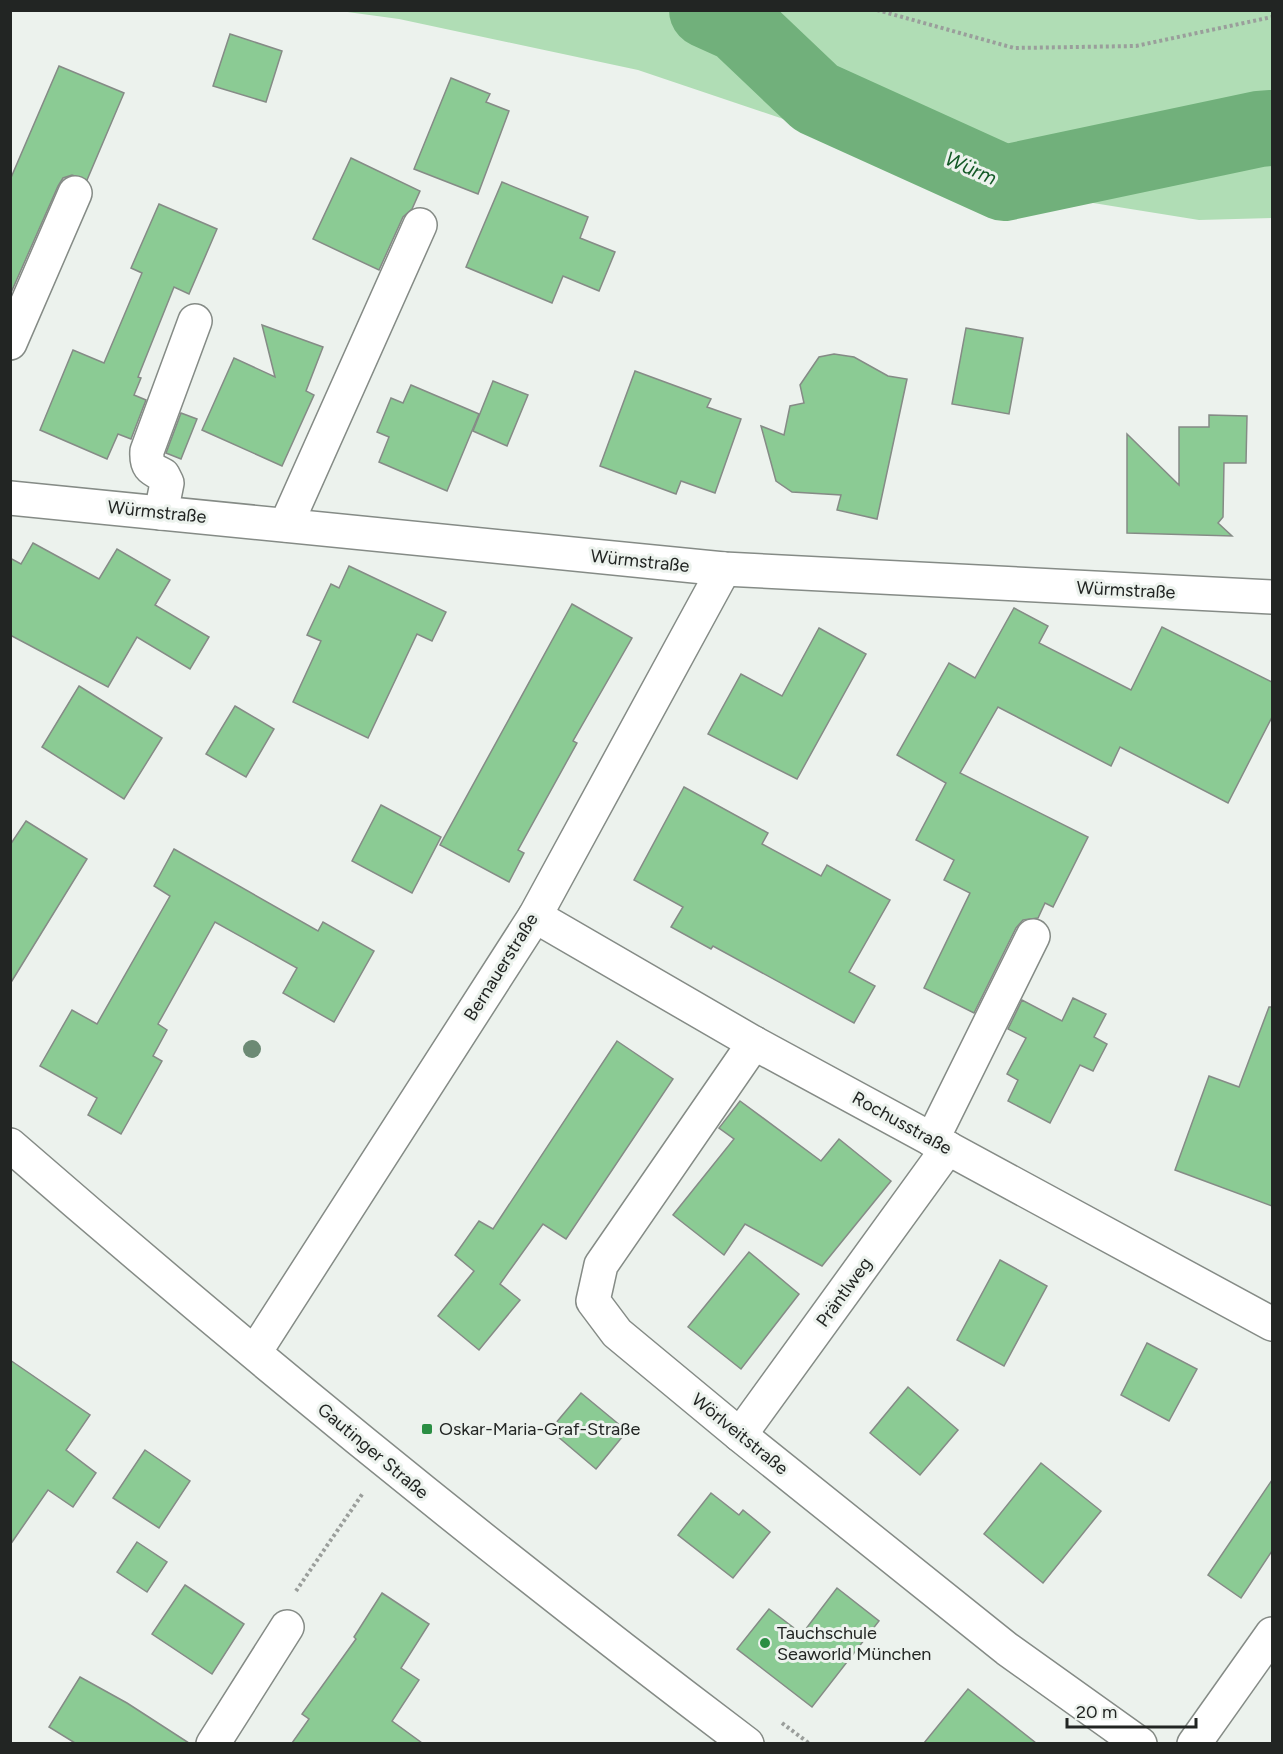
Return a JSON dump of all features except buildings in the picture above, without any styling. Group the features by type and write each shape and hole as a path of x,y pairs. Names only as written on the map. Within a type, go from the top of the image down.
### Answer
{"street":[{"path":"10,343 75,194"},
{"path":"286,525 420,225"},
{"path":"161,513 167,483 163,476 150,470 146,462 147,451 195,321"},
{"name":"Würmstraße","path":"10,498 724,569 1272,597"},
{"name":"Bernauerstraße","path":"255,1352 535,916 724,569"},
{"name":"Rochusstraße","path":"535,916 754,1043 1272,1324"},
{"name":"Präntlweg","path":"740,1435 940,1144 1033,936"},
{"name":"Wörlveitstraße","path":"754,1043 601,1265 593,1301 617,1333 740,1435 1007,1649 1140,1743"},
{"name":"Gautinger Straße","path":"10,1145 384,1462 591,1627 747,1743"},
{"path":"213,1743 287,1627"},
{"path":"1194,1743 1272,1634"}],"path":[{"path":"877,10 1014,48 1136,46 1272,17"},
{"path":"287,1627 291,1599 365,1490"}],"green space":[{"path":"340,11 1272,11 1272,218 1199,220 1087,202 977,211 875,150 638,70 399,19"}],"waterway":[{"name":"Würm","path":"707,10 738,24 816,98 1004,183 1272,128"}],"place":[{"name":"Oskar-Maria-Graf-Straße","path":"427,1429"},
{"name":"Tauchschule Seaworld München","path":"765,1643"}]}
